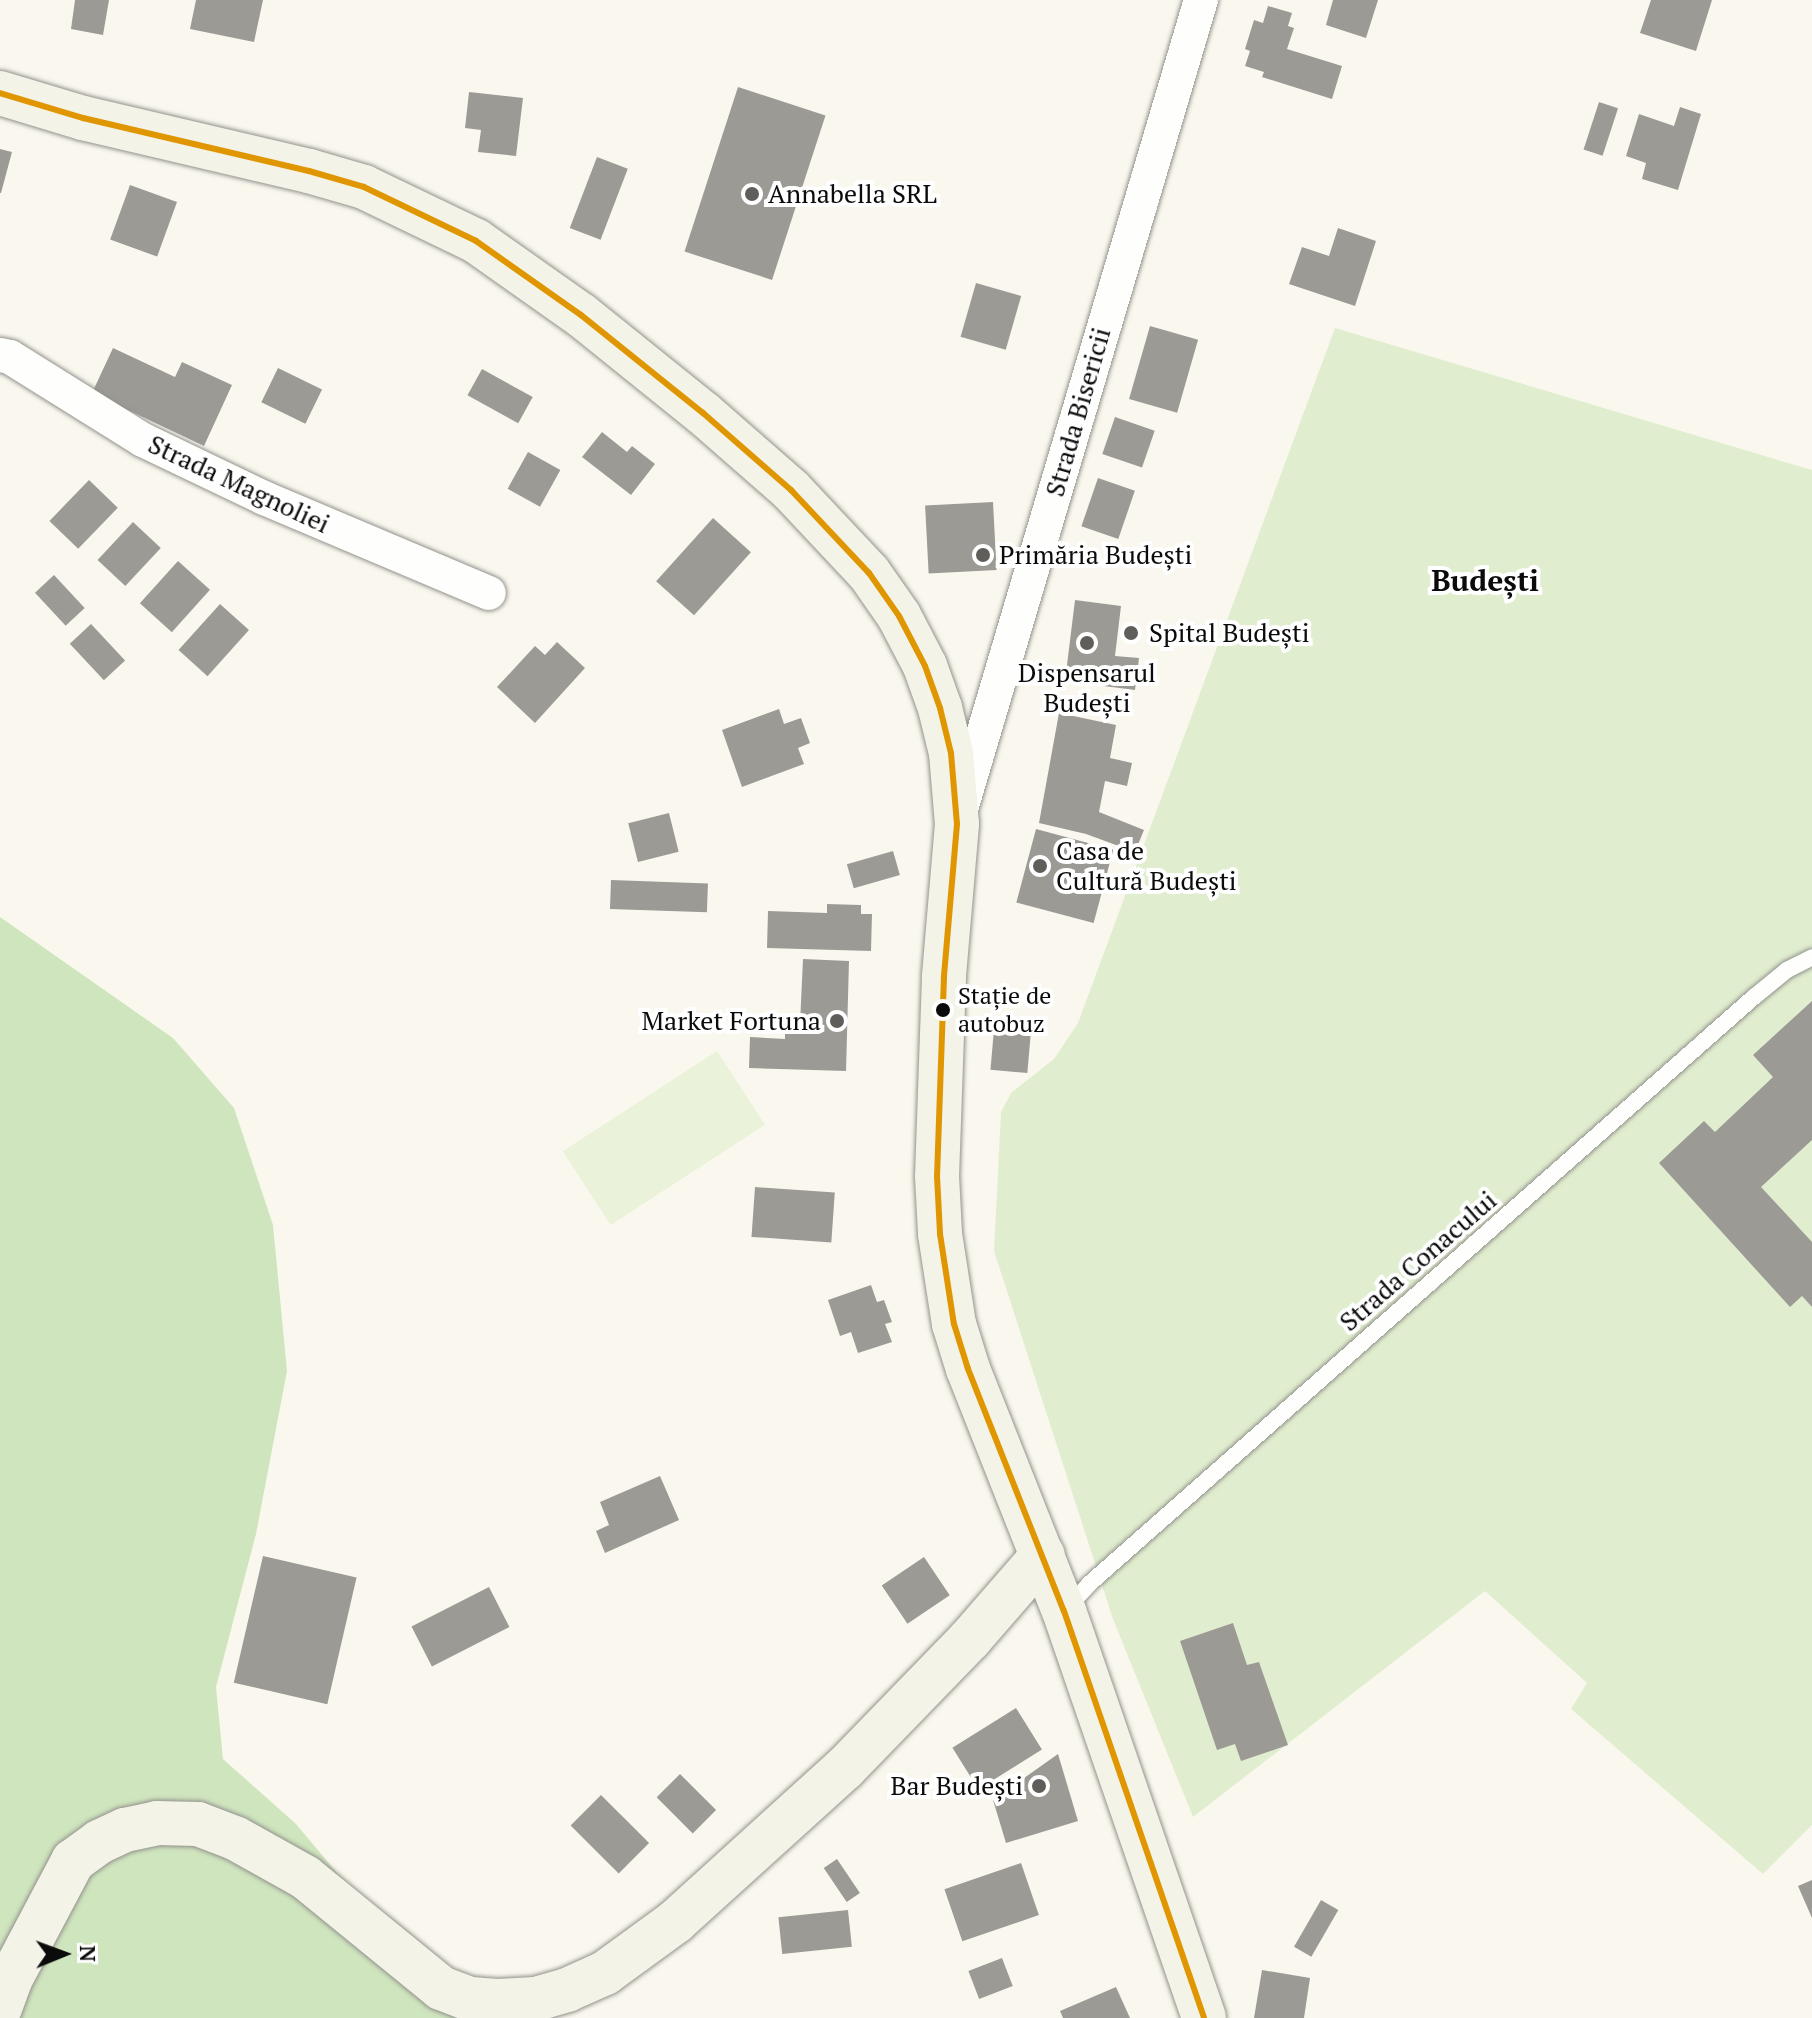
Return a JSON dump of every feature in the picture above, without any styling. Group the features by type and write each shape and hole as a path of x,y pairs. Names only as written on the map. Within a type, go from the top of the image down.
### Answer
{"main road":[{"path":"0,93 83,118 309,171 364,187 435,219 526,273 703,413 791,490 869,573 905,628 940,708 951,753 957,824 937,1107 940,1234 946,1283 968,1369 1064,1611 1204,2018"},
{"path":"0,2008 10,1980 73,1861 99,1842 125,1830 157,1823 198,1824 235,1838 305,1877 441,1988 470,1999 498,2001 536,1999 567,1990 605,1973 675,1922 845,1768 970,1639 1043,1555"}],"street":[{"name":"Strada Bisericii","path":"957,824 1193,4"},
{"name":"Strada Magnoliei","path":"0,355 10,357 143,440 264,498 489,593"}],"lane":[{"name":"Strada Conacului","path":"1064,1611 1089,1584 1754,997 1787,970 1812,957"}],"green space":[{"path":"1335,328 1812,470 1812,1825 1763,1874 1571,1709 1587,1683 1485,1591 1193,1817 1113,1619 994,1251 1001,1112 1011,1093 1054,1059 1078,1023"},
{"path":"0,917 173,1038 234,1108 273,1225 287,1371 256,1534 216,1687 223,1759 296,1824 459,2018 0,2018"},
{"path":"717,1051 765,1125 611,1225 563,1151"}],"building":[{"path":"75,0 109,0 103,35 71,29"},
{"path":"196,0 263,0 254,42 190,29"},
{"path":"1333,0 1378,0 1366,38 1326,25"},
{"path":"1651,0 1712,0 1696,51 1640,33"},
{"path":"1268,6 1292,13 1288,26 1294,28 1287,49 1342,66 1332,99 1262,77 1264,72 1245,66 1250,51 1245,49 1254,20 1263,23"},
{"path":"738,87 825,115 772,280 685,252"},
{"path":"469,92 523,98 516,156 478,152 481,130 465,128"},
{"path":"1599,102 1618,108 1603,156 1584,150"},
{"path":"1680,107 1701,114 1678,190 1642,179 1646,163 1626,156 1639,114 1674,126"},
{"path":"0,149 12,152 1,193 0,193"},
{"path":"597,157 628,169 601,240 570,228"},
{"path":"130,185 177,202 157,257 110,240"},
{"path":"1338,228 1376,241 1355,306 1289,284 1302,247 1329,256"},
{"path":"976,283 1021,296 1006,350 961,337"},
{"path":"1150,326 1198,340 1177,413 1129,399"},
{"path":"113,348 175,377 182,362 232,385 204,446 92,393"},
{"path":"278,368 322,389 305,424 261,402"},
{"path":"482,369 533,397 518,423 467,395"},
{"path":"1115,417 1155,431 1142,468 1102,454"},
{"path":"602,432 627,452 632,446 655,464 631,495 582,457"},
{"path":"528,452 560,470 540,507 508,489"},
{"path":"1098,478 1135,491 1118,539 1081,526"},
{"path":"89,480 118,508 78,549 49,521"},
{"path":"993,502 997,570 929,573 925,506"},
{"path":"713,518 751,552 694,615 656,581"},
{"path":"133,522 161,548 125,586 98,560"},
{"path":"178,561 210,590 172,632 140,603"},
{"path":"54,575 85,608 66,626 35,593"},
{"path":"1075,600 1121,606 1115,656 1139,658 1135,690 1065,681"},
{"path":"220,604 249,630 207,676 179,650"},
{"path":"91,624 125,661 104,680 70,644"},
{"path":"557,642 585,668 535,723 497,687 535,646 545,655"},
{"path":"779,709 784,724 801,718 810,743 798,748 804,764 742,787 722,730"},
{"path":"1059,713 1116,725 1110,758 1132,763 1127,786 1105,781 1099,812 1144,830 1135,852 1086,834 1039,823"},
{"path":"669,813 679,852 638,862 628,823"},
{"path":"1036,829 1113,850 1094,923 1016,902"},
{"path":"893,851 900,875 854,888 847,864"},
{"path":"611,880 708,883 707,912 610,909"},
{"path":"827,904 861,905 861,914 872,914 871,951 767,948 768,911 827,913"},
{"path":"803,959 849,961 846,1071 749,1068 750,1037 785,1039 785,1023 800,1024"},
{"path":"1812,1001 1812,1140 1761,1187 1812,1242 1812,1307 1802,1296 1790,1307 1659,1163 1704,1121 1715,1132 1773,1077 1753,1055"},
{"path":"995,1018 1032,1021 1027,1073 990,1070"},
{"path":"755,1187 835,1193 831,1242 752,1237"},
{"path":"871,1285 877,1302 884,1300 892,1322 885,1324 892,1342 858,1353 851,1332 840,1336 828,1300"},
{"path":"660,1476 679,1520 605,1553 596,1531 609,1525 600,1502"},
{"path":"263,1556 357,1578 327,1704 234,1683"},
{"path":"924,1557 950,1595 907,1624 882,1586"},
{"path":"489,1587 509,1627 432,1667 411,1626"},
{"path":"1233,1623 1247,1665 1259,1662 1288,1745 1241,1761 1235,1744 1217,1750 1180,1641"},
{"path":"1016,1708 1042,1750 978,1789 952,1748"},
{"path":"1058,1754 1078,1821 1006,1843 993,1800"},
{"path":"680,1774 716,1810 693,1833 657,1797"},
{"path":"601,1795 649,1843 619,1873 571,1825"},
{"path":"837,1859 860,1893 847,1902 824,1868"},
{"path":"1021,1863 1039,1915 962,1941 944,1889"},
{"path":"1812,1880 1812,1918 1798,1886"},
{"path":"1321,1900 1338,1910 1311,1957 1294,1947"},
{"path":"848,1910 852,1947 782,1954 778,1917"},
{"path":"1002,1958 1013,1986 979,1999 968,1971"},
{"path":"1262,1970 1310,1978 1304,2018 1254,2018"},
{"path":"1116,1987 1130,2018 1063,2018 1060,2011"}],"transit line":[{"path":"0,93 83,118 309,171 364,187 476,241 581,315 703,413 791,490 869,573 899,616 925,666 940,708 951,753 957,824 944,977 937,1176 940,1234 954,1324 968,1369 1064,1611 1204,2018"}],"place":[{"name":"Annabella SRL","path":"752,194"},
{"name":"Primăria Budești","path":"983,555"},
{"name":"Spital Budești","path":"1131,633"},
{"name":"Dispensarul Budești","path":"1087,643"},
{"name":"Casa de Cultură Budești","path":"1040,866"},
{"name":"Stație de autobuz","path":"943,1010"},
{"name":"Market Fortuna","path":"837,1021"},
{"name":"Bar Budești","path":"1039,1786"}],"district":[{"name":"Budești","path":"1485,580"}]}
